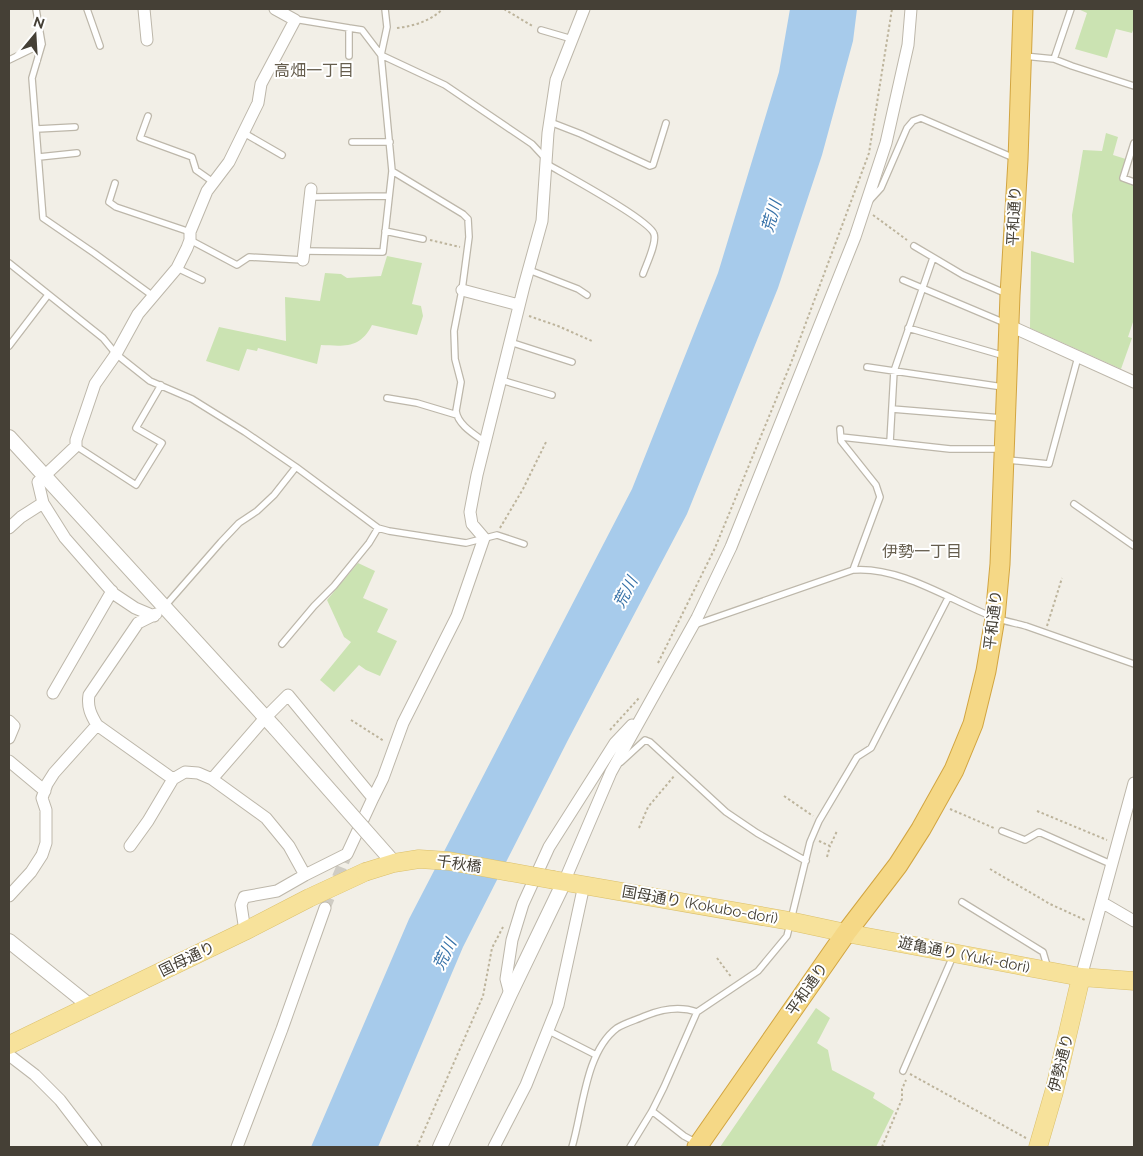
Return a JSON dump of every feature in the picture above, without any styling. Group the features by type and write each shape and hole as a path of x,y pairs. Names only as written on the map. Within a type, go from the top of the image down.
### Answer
{"highway":[{"name":"平和通り","path":"701,1146 846,933 898,865 954,770 973,724 986,671 995,618 1000,564 1008,325 1023,56 1023,9"}],"main road":[{"name":"千秋橋","path":"365,872 394,863 419,859 449,861 559,881"},
{"name":"国母通り","path":"9,1045 365,872"},
{"name":"国母通り (Kokubo-dori)","path":"559,881 790,921 846,933"},
{"name":"遊亀通り (Yuki-dori)","path":"846,933 1081,977 1134,982"},
{"name":"伊勢通り","path":"1038,1146 1054,1092 1081,977"}],"street":[{"path":"144,9 146,40"},
{"path":"154,616 134,608 112,591 64,538 42,503 38,482 76,446 76,440 95,384 116,354 132,323 177,268 207,191 229,162 258,102 261,84 290,15 276,9"},
{"path":"245,931 241,904 244,897 277,891 347,854 383,778 403,723 457,616 484,538 472,524 470,512 500,380 542,222 550,122 556,80 584,9"},
{"path":"440,1147 559,881 611,772 692,626 731,547 855,237 886,143 908,45 911,9"},
{"path":"304,255 311,192"},
{"path":"462,290 518,309"},
{"path":"1008,325 1134,382"},
{"path":"9,437 165,606 394,863"},
{"path":"9,528 42,503"},
{"path":"53,693 112,591"},
{"path":"165,606 154,616 138,623 89,694 88,703 97,726 172,779"},
{"path":"212,778 270,723 288,695 373,798"},
{"path":"510,994 506,979 512,940 523,904 549,847 614,743 642,716"},
{"path":"9,721 14,726 9,738"},
{"path":"9,896 31,872 44,849 46,843 46,810 42,798 54,773 97,726"},
{"path":"9,762 45,791"},
{"path":"130,846 148,821 172,779 185,772 198,773 212,778 266,818 289,846 305,875"},
{"path":"1081,977 1097,925 1134,783"},
{"path":"494,1147 526,1085 558,1005 584,885"},
{"path":"1103,903 1134,921"},
{"path":"237,1147 325,908"},
{"path":"9,941 90,1006"},
{"path":"9,1055 36,1075 60,1100 91,1145"}],"lane":[{"path":"36,9 42,44 32,78 43,218 153,296"},
{"path":"87,9 100,46"},
{"path":"115,183 109,202 116,207 190,236 237,265 249,257 382,252 392,171 381,55 387,28 386,9"},
{"path":"1054,59 1071,9"},
{"path":"290,15 300,20 362,30 381,55 445,84 532,144 547,162 650,228 654,232 655,240 642,274"},
{"path":"349,28 349,56"},
{"path":"542,30 572,39"},
{"path":"9,60 42,44"},
{"path":"1023,56 1054,59 1134,86"},
{"path":"148,116 140,138 192,157 196,170 214,182"},
{"path":"865,207 881,188 907,128 913,121 921,118 1018,160"},
{"path":"550,122 581,134 650,166 653,165 666,123"},
{"path":"37,129 75,128"},
{"path":"244,132 282,155"},
{"path":"352,142 390,142"},
{"path":"1134,143 1123,178 1134,182"},
{"path":"39,158 77,153"},
{"path":"392,171 463,214 468,219 467,249 462,290 454,331 455,359 460,382 457,415 462,424 485,442"},
{"path":"311,192 389,196"},
{"path":"385,231 423,239"},
{"path":"914,246 963,275 1010,295"},
{"path":"890,442 894,371 933,258"},
{"path":"9,263 103,338 116,354 150,381 192,399 296,467 378,528 389,532 466,543 497,534 524,544"},
{"path":"177,268 202,280"},
{"path":"529,270 578,289 587,295"},
{"path":"903,280 1008,325"},
{"path":"9,346 48,296"},
{"path":"908,328 1008,357"},
{"path":"510,342 572,362"},
{"path":"841,437 1004,454 1049,464 1078,357"},
{"path":"867,367 1007,387"},
{"path":"500,380 552,395"},
{"path":"76,446 136,485 162,443 136,428 161,385"},
{"path":"387,398 417,403 457,415"},
{"path":"892,409 1006,418"},
{"path":"840,430 841,442 876,485 880,497 853,570"},
{"path":"165,606 239,523 257,511 274,495 296,467"},
{"path":"1074,504 1134,546"},
{"path":"282,644 314,606 334,586 369,543 378,528"},
{"path":"692,626 853,570 865,569 883,572 920,584 995,618 1134,664"},
{"path":"630,1147 652,1111 697,1012 758,971 787,936 812,838 819,821 857,757 871,748 948,598"},
{"path":"611,772 645,740 650,742 740,823 806,861"},
{"path":"1002,831 1025,840 1039,832 1113,865"},
{"path":"962,902 1043,952 1049,971"},
{"path":"903,1071 954,954"},
{"path":"572,1147 596,1055 607,1037 619,1027 654,1013 669,1009 688,1009 697,1012"},
{"path":"549,1031 596,1055"},
{"path":"652,1111 684,1136 701,1146"}],"path":[{"path":"387,28 415,25 434,17 443,9"},
{"path":"504,9 530,26 542,30"},
{"path":"655,668 714,548 791,362 869,152 892,9"},
{"path":"865,207 914,246"},
{"path":"423,239 467,249"},
{"path":"518,309 592,341"},
{"path":"497,534 524,489 547,440"},
{"path":"1045,633 1062,578"},
{"path":"610,730 642,694"},
{"path":"351,720 394,747"},
{"path":"640,828 648,807 680,770"},
{"path":"784,796 819,821"},
{"path":"936,803 1002,831"},
{"path":"1037,812 1118,845"},
{"path":"828,857 830,846 837,831"},
{"path":"812,838 830,846"},
{"path":"990,869 1050,904 1097,925"},
{"path":"417,1147 483,996 492,948 505,922"},
{"path":"717,958 737,985"},
{"path":"882,1147 902,1099 902,1089 908,1074 1038,1146"}],"green space":[{"path":"1078,9 1134,9 1132,33 1116,29 1107,58 1075,49 1087,13"},
{"path":"1106,133 1118,137 1113,155 1129,160 1123,178 1134,182 1134,319 1128,337 1132,338 1121,369 1030,328 1031,251 1074,263 1072,215 1083,150 1102,151"},
{"path":"387,256 422,263 412,304 421,306 423,316 417,335 372,325 367,333 357,342 344,345 321,345 317,364 258,348 257,351 247,349 239,371 206,361 219,327 286,341 285,297 320,301 325,273 341,274 347,278 381,276"},
{"path":"358,563 375,571 363,598 388,609 377,632 397,641 380,676 359,665 334,692 320,680 351,642 344,637 327,600"},
{"path":"816,1008 830,1018 817,1043 828,1050 832,1070 875,1093 873,1098 894,1111 876,1147 720,1147"}],"water":[{"name":"荒川","path":"790,9 857,9 853,41 822,155 778,288 687,514 568,740 463,947 378,1147 311,1147 409,919 632,489 718,273 779,72"}],"tunnel":[{"path":"325,908 347,854"}],"district":[{"name":"高畑一丁目","path":"314,70"},
{"name":"伊勢一丁目","path":"922,551"}]}
